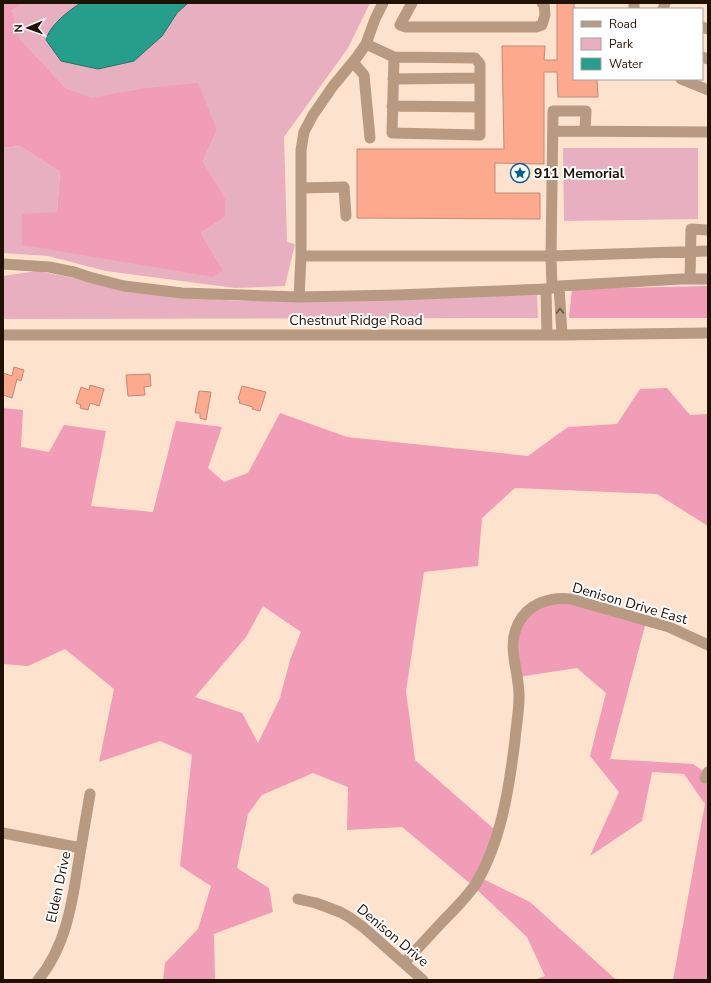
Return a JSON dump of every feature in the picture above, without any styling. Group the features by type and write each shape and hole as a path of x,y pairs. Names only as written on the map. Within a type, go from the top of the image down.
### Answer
{"street":[{"path":"300,296 301,150 304,132 321,104 366,44 375,19 383,3"},
{"path":"412,3 400,26 536,27 542,25 545,15 544,3 542,3"},
{"path":"366,44 394,57 475,58 480,64 480,135 392,133 394,57"},
{"path":"353,62 364,75 370,138"},
{"path":"393,79 480,78"},
{"path":"683,80 708,90"},
{"path":"392,106 480,106"},
{"path":"562,335 552,288 550,256 553,111 586,111 585,131"},
{"path":"553,131 708,132"},
{"path":"301,188 344,187 346,216"},
{"path":"690,279 691,229 708,230"},
{"path":"301,256 550,256 708,252"},
{"path":"3,264 49,267 74,272 124,286 182,293 300,296 398,295 708,279"},
{"path":"547,335 552,288"},
{"name":"Chestnut Ridge Road","path":"3,335 562,335 708,333"},
{"name":"Denison Drive East","path":"404,963 463,901 474,885 489,856 505,803 511,765 520,699 512,643 516,628 524,615 539,603 560,598 571,599 669,627 708,645"},
{"name":"Elden Drive","path":"38,980 51,962 60,943 67,922 72,901 90,794"},
{"path":"3,833 81,848"},
{"name":"Denison Drive","path":"298,899 316,903 349,917 423,980"}],"green space":[{"path":"24,3 370,3 348,48 284,137 287,242 295,244 285,286 235,288 106,271 48,256 3,253 3,148 20,146 60,172 57,212 223,270 201,233 225,217 225,198 203,161 217,130 137,89 91,99 66,88 20,39 12,10"},
{"path":"563,148 698,148 698,219 564,221"},
{"path":"37,271 91,281 138,293 237,301 537,292 538,318 5,319 3,317 3,276"}],"shaded area":[{"path":"3,3 24,3 12,10 20,39 66,88 91,98 137,89 198,83 217,130 203,161 225,198 225,217 201,233 223,270 213,277 22,245 22,214 57,212 60,172 20,146 3,148"},
{"path":"708,286 708,318 569,318 572,289"},
{"path":"667,388 690,415 708,414 708,526 657,494 515,488 482,518 478,566 424,572 406,691 415,760 494,829 479,877 530,902 614,978 621,980 534,980 545,976 527,937 472,885 402,827 347,830 348,787 313,773 262,795 248,814 237,868 269,888 273,912 214,934 215,980 163,980 165,963 198,929 211,886 180,866 192,755 160,741 99,762 114,689 65,649 28,666 3,664 3,408 23,410 21,447 49,452 64,425 106,431 91,506 153,512 176,421 222,427 208,468 224,482 248,473 280,413 347,437 528,456 568,427 617,424 640,389","holes":["263,606 301,632 290,660 280,698 258,743 242,713 195,697 246,637"]},
{"path":"549,598 647,618 610,759 693,764 708,774 708,980 673,980 705,804 684,774 652,772 642,821 590,856 619,792 590,756 606,693 577,668 518,677 519,625"}],"water":[{"path":"81,3 188,3 177,13 162,36 134,61 98,69 61,61 46,40 55,24 65,14"}],"building":[{"path":"557,3 574,3 573,80 597,80 598,97 558,97 557,72 544,72 544,164 495,163 495,193 540,193 540,219 357,218 357,149 504,149 502,46 545,46 544,60 557,60"},
{"path":"14,367 24,370 21,381 17,379 12,398 3,395 3,373 12,376"},
{"path":"150,374 151,386 144,387 145,395 128,396 126,375"},
{"path":"90,385 104,389 99,406 90,403 88,410 80,408 81,405 76,403 81,387 89,390"},
{"path":"242,386 266,392 260,411 252,409 253,407 239,403 240,400 238,399"},
{"path":"199,391 211,392 206,420 200,418 200,413 195,413"}],"place":[{"name":"911 Memorial","path":"520,173"}]}
